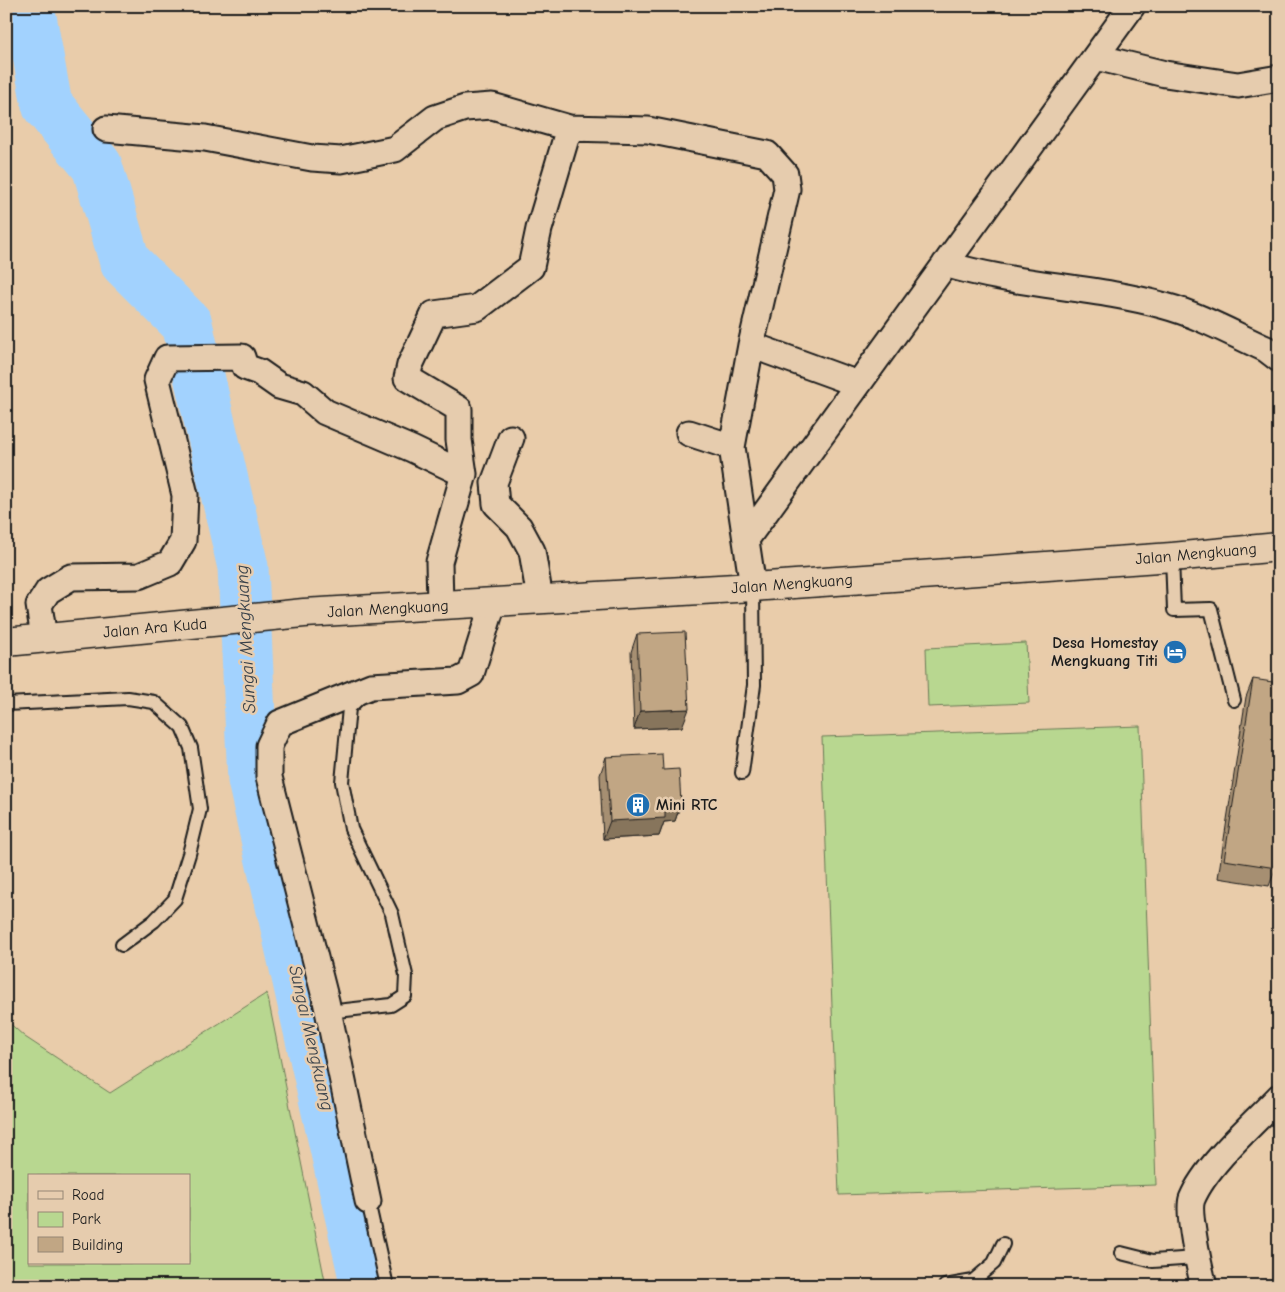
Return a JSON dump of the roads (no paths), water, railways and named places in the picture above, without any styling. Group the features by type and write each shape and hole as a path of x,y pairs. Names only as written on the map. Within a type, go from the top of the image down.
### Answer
{"main road":[{"name":"Jalan Mengkuang","path":"304,614 753,587 1172,557 1279,547"},
{"name":"Jalan Ara Kuda","path":"6,642 304,614"}],"street":[{"path":"747,538 1132,6"},
{"path":"1096,56 1165,74 1238,85 1279,78"},
{"path":"106,129 205,138 312,158 341,160 396,149 435,118 464,108 492,106 569,128 648,130 767,154 786,174 788,189 751,345 732,447 753,587"},
{"path":"440,605 439,562 464,474 459,409 407,378 410,365 434,314 477,308 531,267 539,229 569,128"},
{"path":"945,264 988,276 1077,289 1166,306 1266,349 1279,359"},
{"path":"751,345 858,384"},
{"path":"44,638 39,605 48,591 71,577 139,576 170,563 184,541 185,495 157,380 167,358 242,357 245,367 259,372 279,386 303,393 325,412 412,449 464,474"},
{"path":"689,433 732,447"},
{"path":"511,438 494,483 496,504 519,528 532,551 540,599"},
{"path":"368,1202 328,1012 269,777 269,746 280,723 371,686 458,681 471,674 493,603"},
{"path":"1204,1286 1196,1258 1192,1200 1218,1160 1279,1097"}],"lane":[{"path":"1172,557 1174,610 1211,609 1234,700"},
{"path":"742,773 754,685 753,587"},
{"path":"328,1012 391,1005 405,996 406,975 392,914 351,829 342,782 349,708 371,686"},
{"path":"6,704 128,698 154,702 182,727 191,748 200,809 189,854 175,899 154,921 122,945"},
{"path":"368,1202 387,1286"},
{"path":"945,1286 973,1281 994,1263 1003,1244"},
{"path":"1121,1252 1153,1261 1196,1258"}],"waterway":[{"name":"Sungai Mengkuang","path":"29,6 47,105 97,166 125,262 187,324 243,567 253,780 366,1286"}],"place":[{"name":"Desa Homestay Mengkuang Titi","path":"1175,652"},
{"name":"Mini RTC","path":"638,805"}]}
